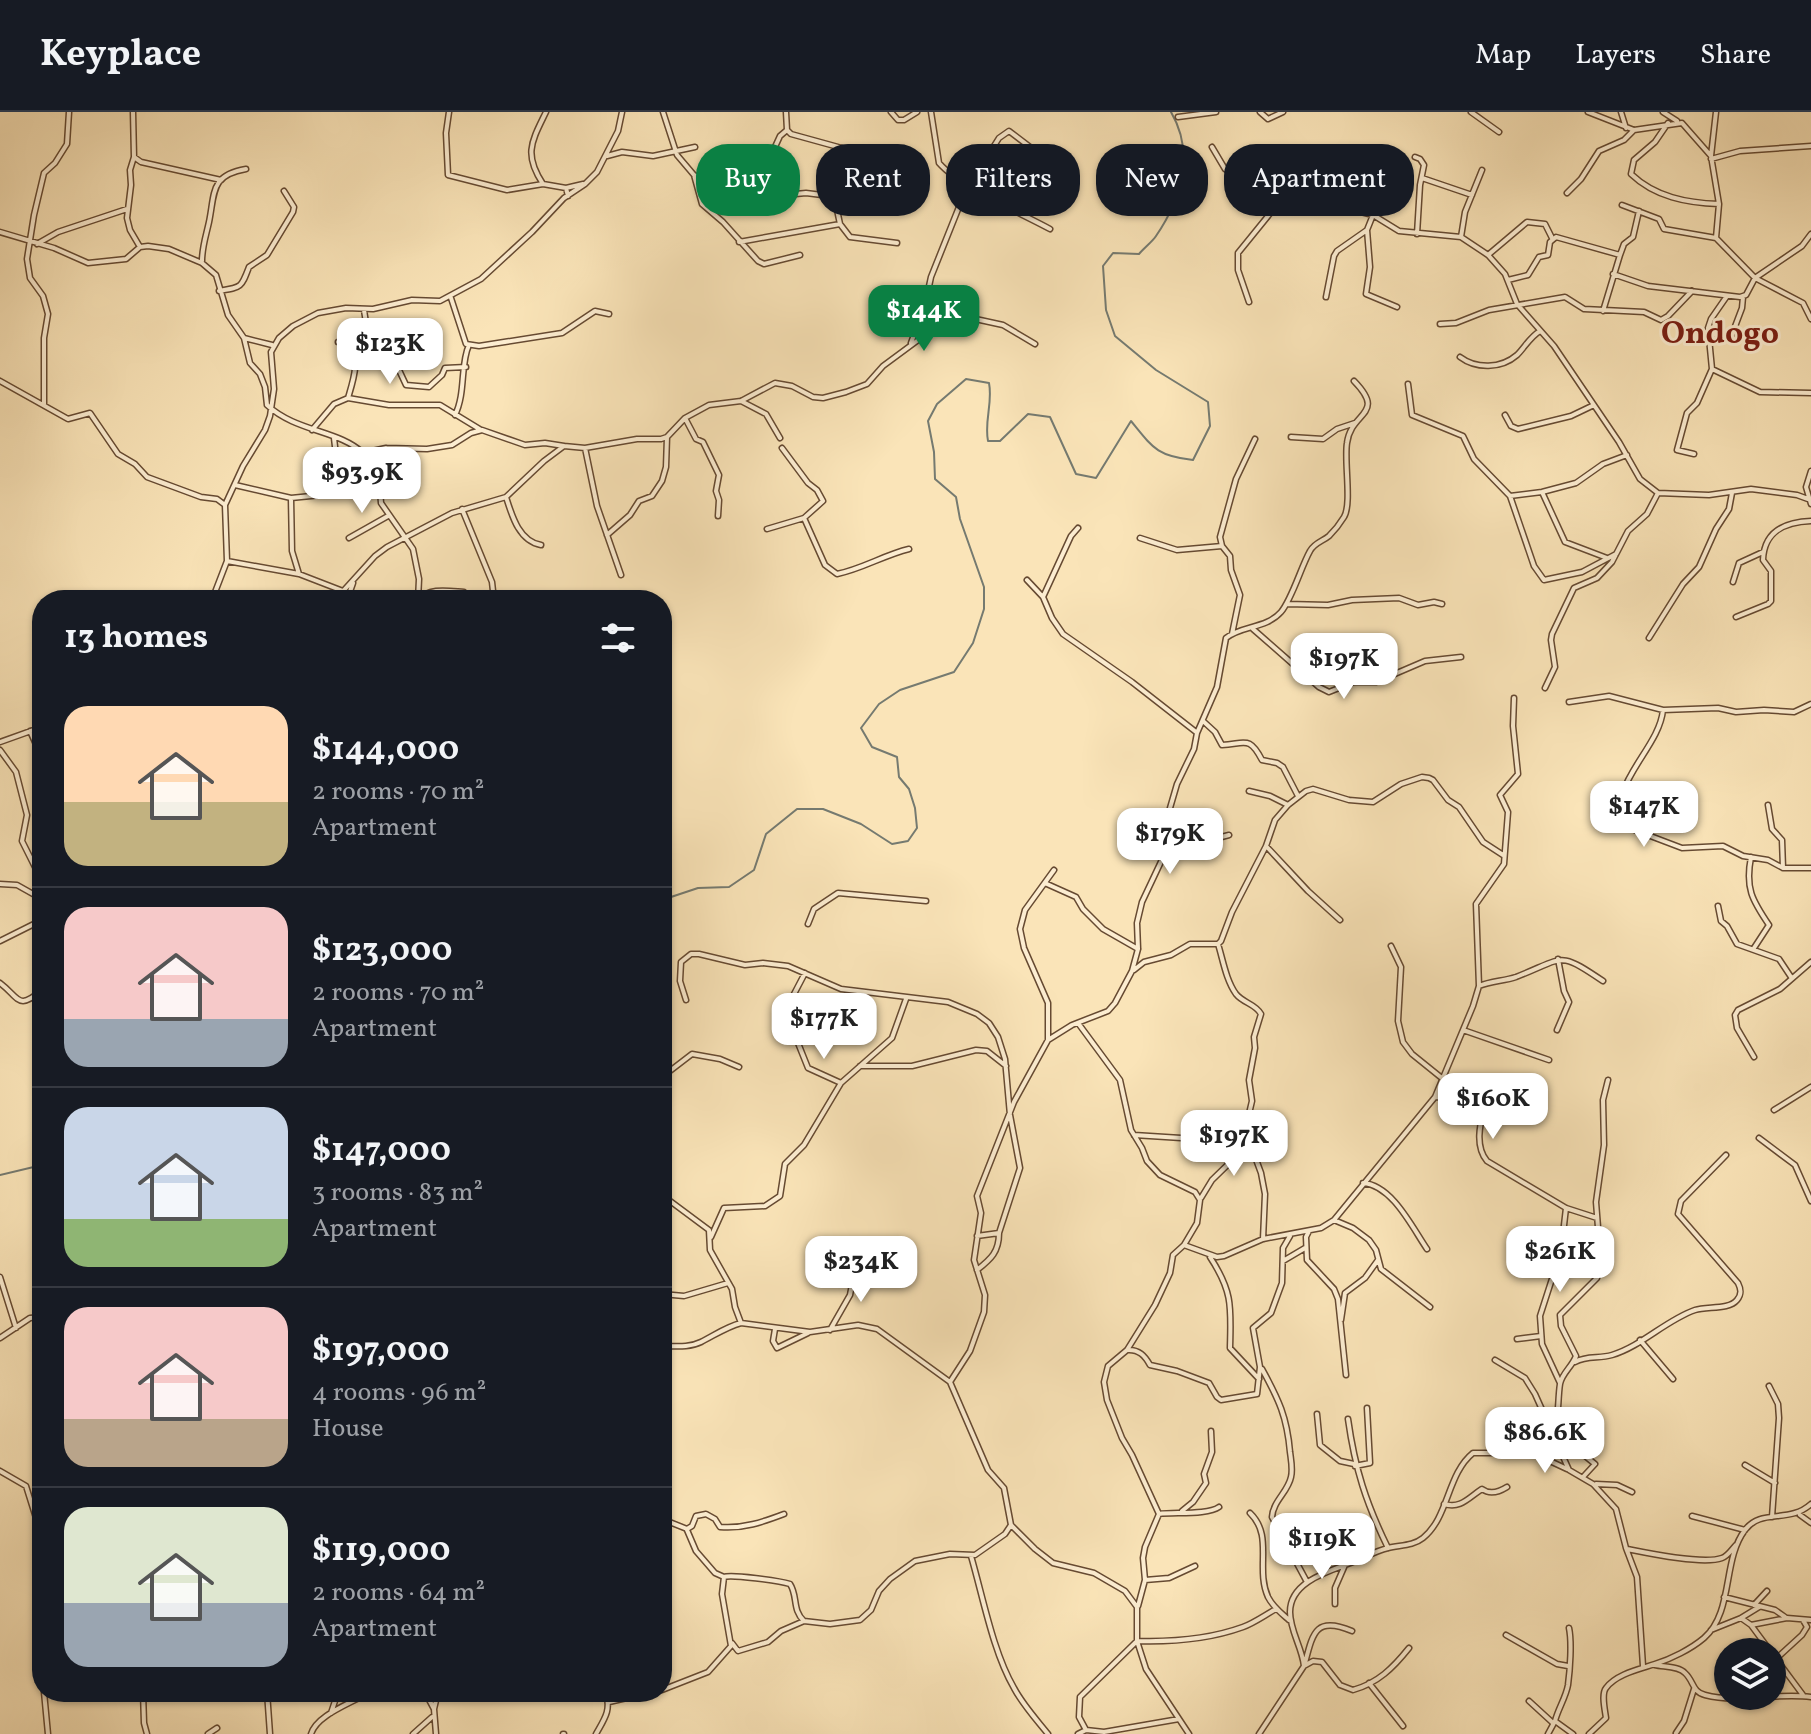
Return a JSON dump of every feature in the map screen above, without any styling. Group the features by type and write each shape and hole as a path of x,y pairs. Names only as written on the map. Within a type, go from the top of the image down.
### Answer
{"street":[{"path":"44,404 44,338 48,314 43,296 28,270 30,241 44,173 55,163 67,144 69,112"},
{"path":"133,112 134,157 127,209 130,230 140,247"},
{"path":"449,112 446,133 448,175 507,190 543,184 566,188 585,184"},
{"path":"543,184 535,171 530,148 546,112"},
{"path":"216,590 227,561 225,505 243,466 265,430 274,389 273,345 293,326 318,313 346,308 364,310 412,300 440,301 481,279 597,172 618,131 622,112"},
{"path":"663,112 676,151 694,175 702,204 758,261 764,264 800,255"},
{"path":"786,112 787,130"},
{"path":"891,112 898,120 917,112"},
{"path":"931,112 939,163 946,168"},
{"path":"1178,117 1216,112"},
{"path":"1260,112 1268,119 1283,112"},
{"path":"1471,112 1499,132"},
{"path":"1588,112 1634,130 1679,122"},
{"path":"1621,112 1626,128"},
{"path":"1663,112 1687,126 1711,158"},
{"path":"1716,112 1711,158 1719,204 1716,238"},
{"path":"1668,123 1655,142 1634,160 1631,174 1641,184 1666,195 1693,203 1719,204"},
{"path":"776,144 787,130"},
{"path":"787,130 797,137 822,144"},
{"path":"1567,193 1581,179 1599,151 1624,140 1634,130"},
{"path":"995,144 1009,131 1026,144"},
{"path":"1711,158 1740,151 1811,146"},
{"path":"607,156 622,152 653,156 695,147"},
{"path":"1212,147 1224,167"},
{"path":"134,157 141,162 221,180"},
{"path":"1415,157 1424,165 1417,234"},
{"path":"202,263 202,247 213,192 232,171 246,169"},
{"path":"1461,237 1482,170"},
{"path":"1422,178 1472,195"},
{"path":"566,188 568,196"},
{"path":"219,291 236,289 243,284 249,267 267,255 293,212 294,207 284,191"},
{"path":"1622,205 1659,219 1664,229 1716,238 1755,278 1803,303 1811,319"},
{"path":"37,244 58,232 127,209"},
{"path":"1603,311 1624,244 1633,237 1639,211"},
{"path":"838,216 840,224 850,237 897,243"},
{"path":"910,345 925,305 931,277 956,216"},
{"path":"1026,216 1050,229"},
{"path":"1249,302 1238,270 1238,253 1268,216"},
{"path":"1373,216 1367,230 1370,267 1366,294 1397,307"},
{"path":"1375,216 1399,231 1461,237 1500,266 1517,304 1554,346 1640,479 1658,493 1709,495 1751,489 1797,495 1810,502"},
{"path":"1488,255 1527,222 1545,224 1553,239 1548,255 1539,257 1528,275 1508,280"},
{"path":"739,242 840,224"},
{"path":"1326,297 1334,256 1367,230"},
{"path":"0,232 94,264 126,259 140,247 169,249 202,263 216,275 228,315 244,338 250,363 260,374 265,387 265,401 270,408 312,431 351,443 363,453 386,448 427,449 452,445 482,430"},
{"path":"1711,334 1731,337 1743,297 1755,278 1802,246 1811,234"},
{"path":"1553,239 1572,240 1620,255"},
{"path":"1613,274 1648,286 1743,297"},
{"path":"1440,324 1456,323 1489,310 1565,297 1584,309 1644,312 1661,320 1692,291"},
{"path":"1694,454 1677,450 1687,413 1697,403 1712,369 1711,334 1708,328 1727,296"},
{"path":"451,297 451,305 465,342 469,345 491,346 510,340 562,333 595,311 609,314"},
{"path":"364,310 369,342 392,355 405,384 429,387 445,368 466,367"},
{"path":"312,431 334,404 348,398 389,405 440,405 482,430 525,445 545,443 585,448 637,439 661,439 667,437 685,418 709,405 741,401 775,383 823,398 867,384 883,366 898,358 948,313 1003,325 1035,344"},
{"path":"1460,357 1475,365 1502,364 1517,355 1540,331"},
{"path":"244,338 273,345"},
{"path":"338,342 369,342"},
{"path":"347,342 353,347 356,369 348,398"},
{"path":"455,415 460,406 465,354 469,345"},
{"path":"1712,369 1760,392 1811,393"},
{"path":"0,381 68,419 90,413 118,454 135,464 147,477 201,497 217,499 225,505"},
{"path":"1048,1040 1112,1007 1132,971 1138,949 1137,923 1142,902 1165,855 1170,808 1217,687 1226,638 1275,617 1287,604 1310,550 1329,535 1346,513 1346,444 1369,401 1354,381"},
{"path":"1408,384 1412,415 1463,436 1474,459 1510,496 1534,566 1544,580 1566,577 1617,554"},
{"path":"741,401 766,414 780,438"},
{"path":"1505,415 1511,426 1518,429 1571,416 1594,405"},
{"path":"685,418 696,439 703,442 719,475 716,491 718,516"},
{"path":"1291,437 1323,439 1337,429 1355,423"},
{"path":"471,433 474,426"},
{"path":"607,535 630,515 639,501 652,496 662,481 667,437"},
{"path":"235,485 291,498 323,493 336,455 334,438"},
{"path":"1232,634 1240,595 1231,570 1230,556 1222,546 1223,521 1236,479 1255,439"},
{"path":"344,590 375,556 405,537 462,509 506,497 564,446"},
{"path":"386,448 379,476 381,503 417,560 418,590"},
{"path":"585,448 597,506 621,575"},
{"path":"767,529 804,518 821,505 823,497 808,483 782,448"},
{"path":"1510,496 1576,483 1603,464 1627,455"},
{"path":"1810,502 1806,487 1811,471"},
{"path":"1542,492 1565,542 1607,558"},
{"path":"1545,688 1555,667 1551,640 1566,604 1577,586 1597,578 1617,554 1628,531 1647,514 1658,493"},
{"path":"1649,638 1683,584 1699,567 1729,509 1732,493"},
{"path":"506,497 513,521 532,543 541,545"},
{"path":"291,498 292,551 299,574"},
{"path":"462,509 493,590"},
{"path":"349,538 388,516"},
{"path":"804,518 825,565 837,574 909,549"},
{"path":"1736,617 1771,601 1771,575 1763,560 1763,552 1775,530 1796,521 1811,521"},
{"path":"1043,597 1071,536 1078,528"},
{"path":"1140,538 1177,550 1222,546"},
{"path":"1733,582 1739,563 1763,552"},
{"path":"227,561 299,574 340,590"},
{"path":"1027,580 1043,597 1046,608 1063,634 1197,733"},
{"path":"351,590 354,581"},
{"path":"1287,604 1328,605 1352,600 1399,598 1418,605 1442,604"},
{"path":"1253,629 1319,687 1329,692 1354,682 1376,682 1425,661 1461,657"},
{"path":"1569,702 1609,696 1663,710 1718,708 1736,712 1794,712 1811,704"},
{"path":"1184,1245 1209,1255 1224,1256 1263,1239 1321,1228 1334,1220 1435,1097 1479,986 1476,904 1501,870 1508,812 1501,792 1518,774 1514,748 1514,698"},
{"path":"1663,710 1661,727 1647,746 1620,801 1620,817 1624,826 1674,846 1723,846 1783,868 1811,868"},
{"path":"1203,721 1215,732 1222,745 1249,742 1262,760 1283,767 1298,796"},
{"path":"0,742 30,731 32,735"},
{"path":"0,750 16,772 27,815 22,841 32,862"},
{"path":"1263,1239 1265,1194 1250,1143 1248,1118 1252,1101 1250,1075 1255,1048 1254,1033 1261,1014 1236,994 1218,944 1266,846 1275,820 1298,796 1313,789 1349,800 1373,802 1401,784 1422,777 1429,778 1448,800 1459,807 1483,842 1504,855"},
{"path":"1249,791 1288,805"},
{"path":"1768,805 1772,829 1782,840 1783,868"},
{"path":"1169,836 1199,843 1229,835"},
{"path":"1266,846 1340,920"},
{"path":"1751,857 1747,877 1750,893 1769,925 1754,949"},
{"path":"950,1382 970,1351 984,1312 985,1295 974,1255 981,1213 977,1196 1021,1089 1048,1040 1048,1003 1024,948 1020,929 1025,910 1047,884 1054,870"},
{"path":"0,884 17,885 32,893"},
{"path":"1047,884 1076,897 1103,929 1138,949"},
{"path":"808,924 814,909 838,893 926,901"},
{"path":"1718,906 1721,921 1737,944 1779,959 1791,978"},
{"path":"0,941 32,925"},
{"path":"1132,971 1144,962 1171,955 1190,944 1218,944"},
{"path":"1391,946 1401,967 1398,1021 1403,1042 1443,1079"},
{"path":"686,1000 680,981 680,967 683,958 691,954 745,965 763,963 788,966 841,989 948,1002 977,1014 989,1023 998,1037 1006,1066 1010,1115 1020,1168 994,1256 977,1270"},
{"path":"1479,986 1512,979 1558,959 1580,964 1603,981"},
{"path":"1557,1030 1569,1002 1558,959"},
{"path":"1754,1057 1737,1028 1735,1015 1738,1010 1780,989 1811,962"},
{"path":"782,1017 805,973"},
{"path":"0,983 13,997 23,1001 32,999"},
{"path":"741,1323 728,1283 710,1250 711,1239 724,1208 765,1206 780,1196 785,1164 804,1145 841,1083 892,1038 906,999"},
{"path":"1078,1023 1120,1080 1134,1135 1152,1168 1195,1192 1200,1200"},
{"path":"1463,1030 1549,1060"},
{"path":"798,1043 808,1068 841,1083"},
{"path":"860,1066 912,1066 976,1050 987,1051 1006,1066"},
{"path":"672,1069 692,1054 720,1059 739,1067"},
{"path":"1560,1383 1576,1356 1561,1326 1560,1315 1597,1278 1601,1265 1596,1202 1604,1145 1603,1100 1608,1080"},
{"path":"1774,1110 1811,1087"},
{"path":"1435,1097 1467,1098 1486,1088 1480,1153 1516,1181 1566,1208 1597,1218"},
{"path":"1134,1135 1197,1139 1242,1151"},
{"path":"1759,1138 1795,1165 1811,1201"},
{"path":"1189,1734 1146,1669 1137,1641 1137,1607 1145,1580 1143,1558 1159,1514 1122,1438 1107,1400 1104,1382 1108,1366 1127,1350 1166,1285 1173,1255 1184,1245 1197,1223 1200,1200 1212,1180 1250,1143"},
{"path":"1573,1364 1584,1357 1611,1355 1695,1310 1727,1306 1740,1298 1738,1283 1678,1214 1681,1201 1726,1155"},
{"path":"1363,1183 1380,1188 1391,1198 1427,1249"},
{"path":"672,1202 709,1230 711,1239"},
{"path":"1304,1666 1290,1621 1291,1600 1307,1582 1388,1548 1423,1539 1458,1473 1473,1453 1526,1453 1540,1450 1553,1437 1559,1417 1560,1383 1547,1359 1541,1336 1542,1304 1561,1251 1566,1208"},
{"path":"1334,1220 1353,1228 1369,1240 1376,1250 1381,1269 1430,1307"},
{"path":"1309,1231 1305,1247 1307,1260 1334,1289 1338,1299 1346,1375"},
{"path":"977,1236 999,1233"},
{"path":"1127,1350 1146,1357 1150,1365 1209,1383 1221,1400 1257,1394 1260,1367 1253,1328 1271,1313 1282,1283 1283,1248 1290,1235"},
{"path":"1283,1261 1305,1247"},
{"path":"1209,1255 1228,1286 1230,1348 1260,1379"},
{"path":"1339,1330 1345,1293 1365,1278 1378,1259"},
{"path":"830,1330 850,1295 856,1264"},
{"path":"0,1277 16,1328"},
{"path":"672,1295 684,1296 728,1283"},
{"path":"0,1338 32,1318"},
{"path":"672,1346 700,1342 741,1323 810,1332 858,1325 877,1329 950,1382 988,1470 1004,1488 1011,1525 1020,1536 1053,1563 1075,1566 1109,1581 1125,1591 1137,1607"},
{"path":"775,1328 773,1341 777,1348 810,1332"},
{"path":"1517,1339 1541,1336"},
{"path":"1640,1340 1673,1379"},
{"path":"1495,1360 1525,1378 1569,1470"},
{"path":"1260,1367 1282,1405 1292,1471 1291,1480 1273,1509 1272,1517 1307,1582"},
{"path":"1769,1386 1778,1404 1779,1418 1772,1517"},
{"path":"1317,1414 1320,1445 1340,1461 1355,1465 1370,1463 1367,1408"},
{"path":"1348,1419 1355,1465 1364,1495 1388,1548"},
{"path":"1182,1511 1193,1502 1206,1483 1204,1474 1212,1452 1211,1431"},
{"path":"1553,1437 1595,1464 1583,1477"},
{"path":"1540,1450 1552,1462 1593,1484 1616,1509 1639,1589 1643,1666"},
{"path":"1745,1465 1775,1483"},
{"path":"0,1471 26,1486 32,1505"},
{"path":"1593,1484 1617,1485 1632,1492"},
{"path":"1444,1504 1461,1505 1482,1489 1487,1493 1507,1487"},
{"path":"1800,1515 1811,1504"},
{"path":"1159,1514 1208,1512 1219,1507"},
{"path":"1250,1513 1263,1533 1261,1570 1267,1596 1290,1621"},
{"path":"687,1529 690,1529 696,1516 702,1514 713,1517 720,1527 735,1528 762,1524 784,1514"},
{"path":"1653,1665 1690,1647 1711,1630 1724,1597 1738,1544 1745,1530 1755,1521 1800,1515 1811,1523"},
{"path":"1692,1516 1745,1530"},
{"path":"672,1523 687,1529 696,1551 715,1573 725,1601 732,1643 738,1651 768,1642 781,1631 804,1621 830,1624 860,1620 871,1610 879,1591 890,1579 915,1561 950,1554 971,1556 982,1552 1011,1525"},
{"path":"1331,1531 1354,1562"},
{"path":"1626,1548 1659,1556 1714,1559 1726,1556 1738,1544"},
{"path":"971,1556 988,1621 1005,1669 1021,1699 1048,1734"},
{"path":"1335,1604 1335,1588 1345,1565"},
{"path":"1145,1580 1169,1578 1195,1566"},
{"path":"715,1573 724,1577 734,1574 752,1580 790,1584 795,1593 796,1611 804,1621"},
{"path":"721,1586 724,1577"},
{"path":"1711,1630 1741,1618 1756,1606 1767,1591"},
{"path":"1724,1597 1775,1610 1787,1618"},
{"path":"1086,1730 1079,1717 1080,1697 1137,1641 1213,1635 1246,1627 1276,1609"},
{"path":"1741,1618 1761,1638"},
{"path":"1751,1625 1787,1618 1811,1620"},
{"path":"1786,1650 1807,1627 1803,1620"},
{"path":"1259,1734 1304,1666 1312,1636 1320,1627 1336,1624 1352,1631"},
{"path":"1548,1734 1568,1684 1572,1645 1569,1628"},
{"path":"1506,1635 1557,1664 1568,1666"},
{"path":"672,1686 708,1672 732,1643"},
{"path":"1304,1666 1313,1661 1322,1662 1340,1685 1348,1690 1358,1689 1394,1668 1409,1648"},
{"path":"1589,1734 1606,1718 1604,1689 1643,1666 1681,1670 1702,1695 1727,1699 1807,1696"},
{"path":"1786,1669 1811,1704"},
{"path":"1369,1683 1403,1726"},
{"path":"1676,1733 1684,1721 1694,1689"},
{"path":"1529,1701 1573,1734"},
{"path":"43,1702 48,1734"},
{"path":"143,1702 147,1734"},
{"path":"268,1702 270,1734"},
{"path":"330,1715 335,1702"},
{"path":"311,1734 313,1728 352,1702"},
{"path":"430,1702 434,1709"},
{"path":"436,1702 433,1716 436,1734"},
{"path":"596,1734 608,1714 609,1702"},
{"path":"413,1734 433,1716"},
{"path":"1078,1734 1086,1730 1104,1732 1179,1719"},
{"path":"208,1734 217,1728"}],"waterway":[{"path":"672,897 698,888 729,887 754,870 766,834 797,809 823,809 861,824 892,844 908,841 917,828 915,808 909,789 899,777 897,757 872,747 861,728 879,704 900,690 954,672 973,643 984,609 984,587 960,519 956,497 935,479 928,421 937,404 966,379 989,383 988,441 1000,441 1028,414 1050,417 1076,474 1096,478 1131,421 1163,453 1193,460 1210,426 1208,402 1156,370 1115,336 1106,310 1103,266 1113,253 1139,254 1156,236 1173,206 1184,159 1178,128 1171,112"},
{"path":"0,1175 32,1167"}],"district":[{"name":"Ondogo","path":"1720,332"}]}
